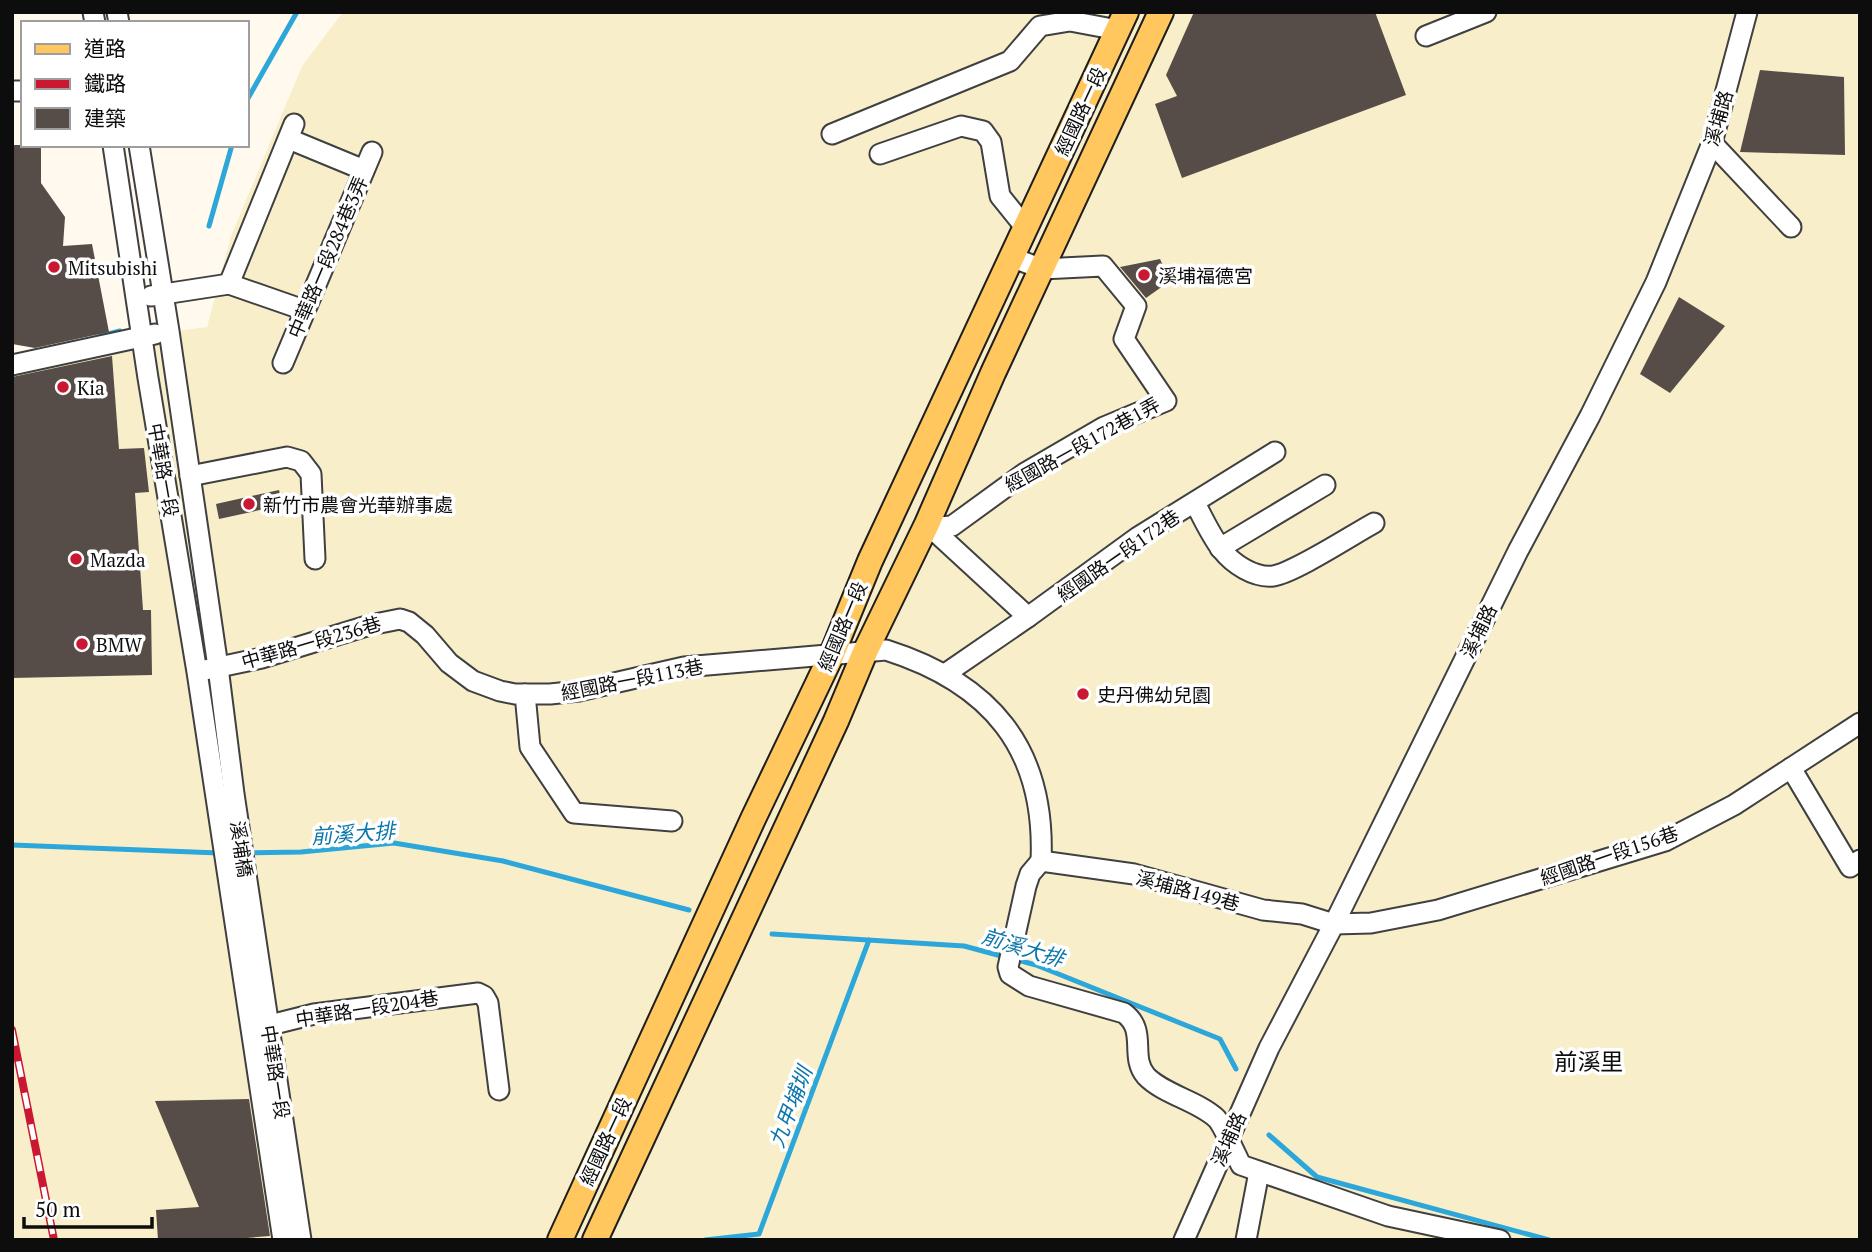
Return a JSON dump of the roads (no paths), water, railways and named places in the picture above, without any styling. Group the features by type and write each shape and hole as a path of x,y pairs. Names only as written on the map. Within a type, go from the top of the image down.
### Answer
{"main road":[{"name":"經國路一段","path":"595,1240 836,721 865,652 928,524 1161,12"},
{"name":"經國路一段","path":"560,1240 753,819 832,654 870,561 1122,21"}],"street":[{"path":"1426,36 1486,12"},
{"name":"溪埔路","path":"1184,1240 1269,1048 1656,282 1712,143 1746,12"},
{"path":"832,134 1010,61 1037,19 1122,21"},
{"path":"880,154 961,126 983,131 991,142 1000,196 1025,227"},
{"path":"229,284 291,132 364,170"},
{"path":"1712,143 1791,227"},
{"name":"中華路一段","path":"113,147 197,672 224,794"},
{"name":"中華路一段","path":"139,147 218,667 224,794"},
{"name":"中華路一段284巷3弄","path":"283,363 372,152"},
{"name":"經國路一段172巷1弄","path":"928,524 937,527 952,526 1025,473 1104,428 1166,401 1124,339 1136,306 1103,266 1042,269 1011,257"},
{"path":"136,299 229,284 304,310"},
{"path":"12,365 169,331"},
{"path":"1195,503 1275,452"},
{"path":"190,476 287,457 301,461 311,474 315,559"},
{"path":"1220,548 1325,485"},
{"name":"經國路一段172巷","path":"945,674 1138,537 1195,503 1220,548 1244,569 1273,576 1289,570 1374,523"},
{"path":"928,524 1028,617"},
{"name":"中華路一段236巷","path":"197,672 262,658 400,619 416,628 449,663 473,681 500,691 525,694"},
{"path":"865,652 886,650 917,660 945,674 1002,720 1013,734 1028,770 1036,799 1041,861 1030,874 1026,886 1008,967 1010,974 1029,986 1124,1013 1132,1019 1137,1028 1140,1067 1148,1078 1217,1118 1241,1165 1388,1216 1500,1240"},
{"name":"經國路一段113巷","path":"525,694 579,691 684,667 865,652"},
{"path":"525,694 530,747 574,813 672,821"},
{"name":"經國路一段156巷","path":"1334,924 1371,923 1438,910 1665,841 1734,805 1860,723"},
{"path":"1791,768 1850,867 1860,860"},
{"name":"溪埔橋","path":"224,794 242,905"},
{"name":"溪埔路149巷","path":"1041,861 1134,874 1264,910 1302,914 1334,924"},
{"name":"中華路一段","path":"242,905 260,1028 283,1240"},
{"name":"中華路一段204巷","path":"260,1028 314,1014 478,993 484,996 488,1003 499,1090"},
{"name":"中華路一段","path":"260,1028 301,1240"},
{"path":"1246,1240 1259,1172"}],"waterway":[{"path":"248,98 297,12"},
{"path":"209,226 231,147"},
{"path":"100,336 120,331"},
{"name":"前溪大排","path":"246,853 301,852 394,843 503,861 689,910"},
{"name":"前溪大排","path":"12,845 219,853"},
{"name":"前溪大排","path":"772,934 964,946 1005,957"},
{"name":"九甲埔圳","path":"705,1240 759,1234 869,940"},
{"name":"前溪大排","path":"1014,959 1036,965 1220,1039 1236,1069"},
{"name":"前溪大排","path":"1269,1135 1317,1177 1549,1240"}],"railway":[{"path":"12,1030 54,1240"}],"place":[{"name":"Mitsubishi","path":"54,267"},
{"name":"溪埔福德宮","path":"1144,275"},
{"name":"Kia","path":"63,387"},
{"name":"新竹市農會光華辦事處","path":"249,504"},
{"name":"Mazda","path":"76,559"},
{"name":"BMW","path":"82,644"},
{"name":"史丹佛幼兒園","path":"1083,694"}],"district":[{"name":"前溪里","path":"1589,1061"}]}
